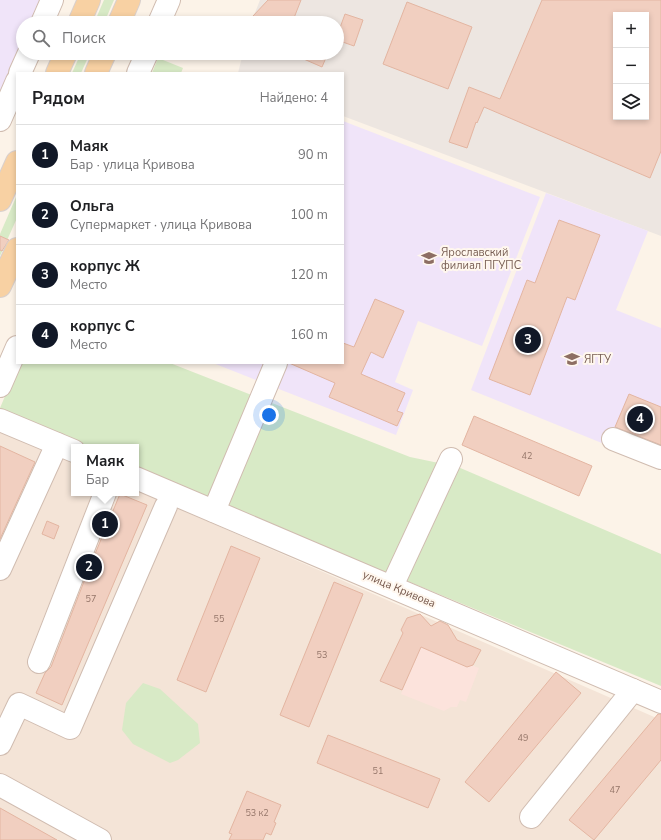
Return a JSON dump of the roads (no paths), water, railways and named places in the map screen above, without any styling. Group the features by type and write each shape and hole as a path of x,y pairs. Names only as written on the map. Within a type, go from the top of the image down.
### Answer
{"main road":[{"path":"82,16 89,0"},
{"path":"122,16 129,0"},
{"path":"57,72 63,60"},
{"path":"96,72 102,60"},
{"path":"0,200 16,164"},
{"path":"0,286 16,251"}],"street":[{"path":"45,16 52,0"},
{"path":"163,16 169,0"},
{"path":"20,72 26,60"},
{"path":"138,72 144,60"},
{"path":"0,120 16,83"},
{"path":"0,386 16,349"},
{"path":"214,511 276,364"},
{"path":"0,420 66,448 0,569"},
{"path":"614,439 661,458"},
{"path":"392,586 451,459"},
{"name":"улица Кривова","path":"139,480 169,500 214,511 661,702"},
{"path":"0,744 19,704 70,728 169,500 139,494"},
{"path":"39,662 104,496"},
{"path":"531,817 633,690"},
{"path":"0,785 100,840"}],"place":[{"name":"Ярославский филиал ПГУПС","path":"429,258"},
{"name":"корпус Ж","path":"528,340"},
{"name":"ЯГТУ","path":"572,359"},
{"name":"корпус С","path":"640,419"},
{"name":"Маяк","path":"105,524"},
{"name":"Ольга","path":"89,567"}]}
